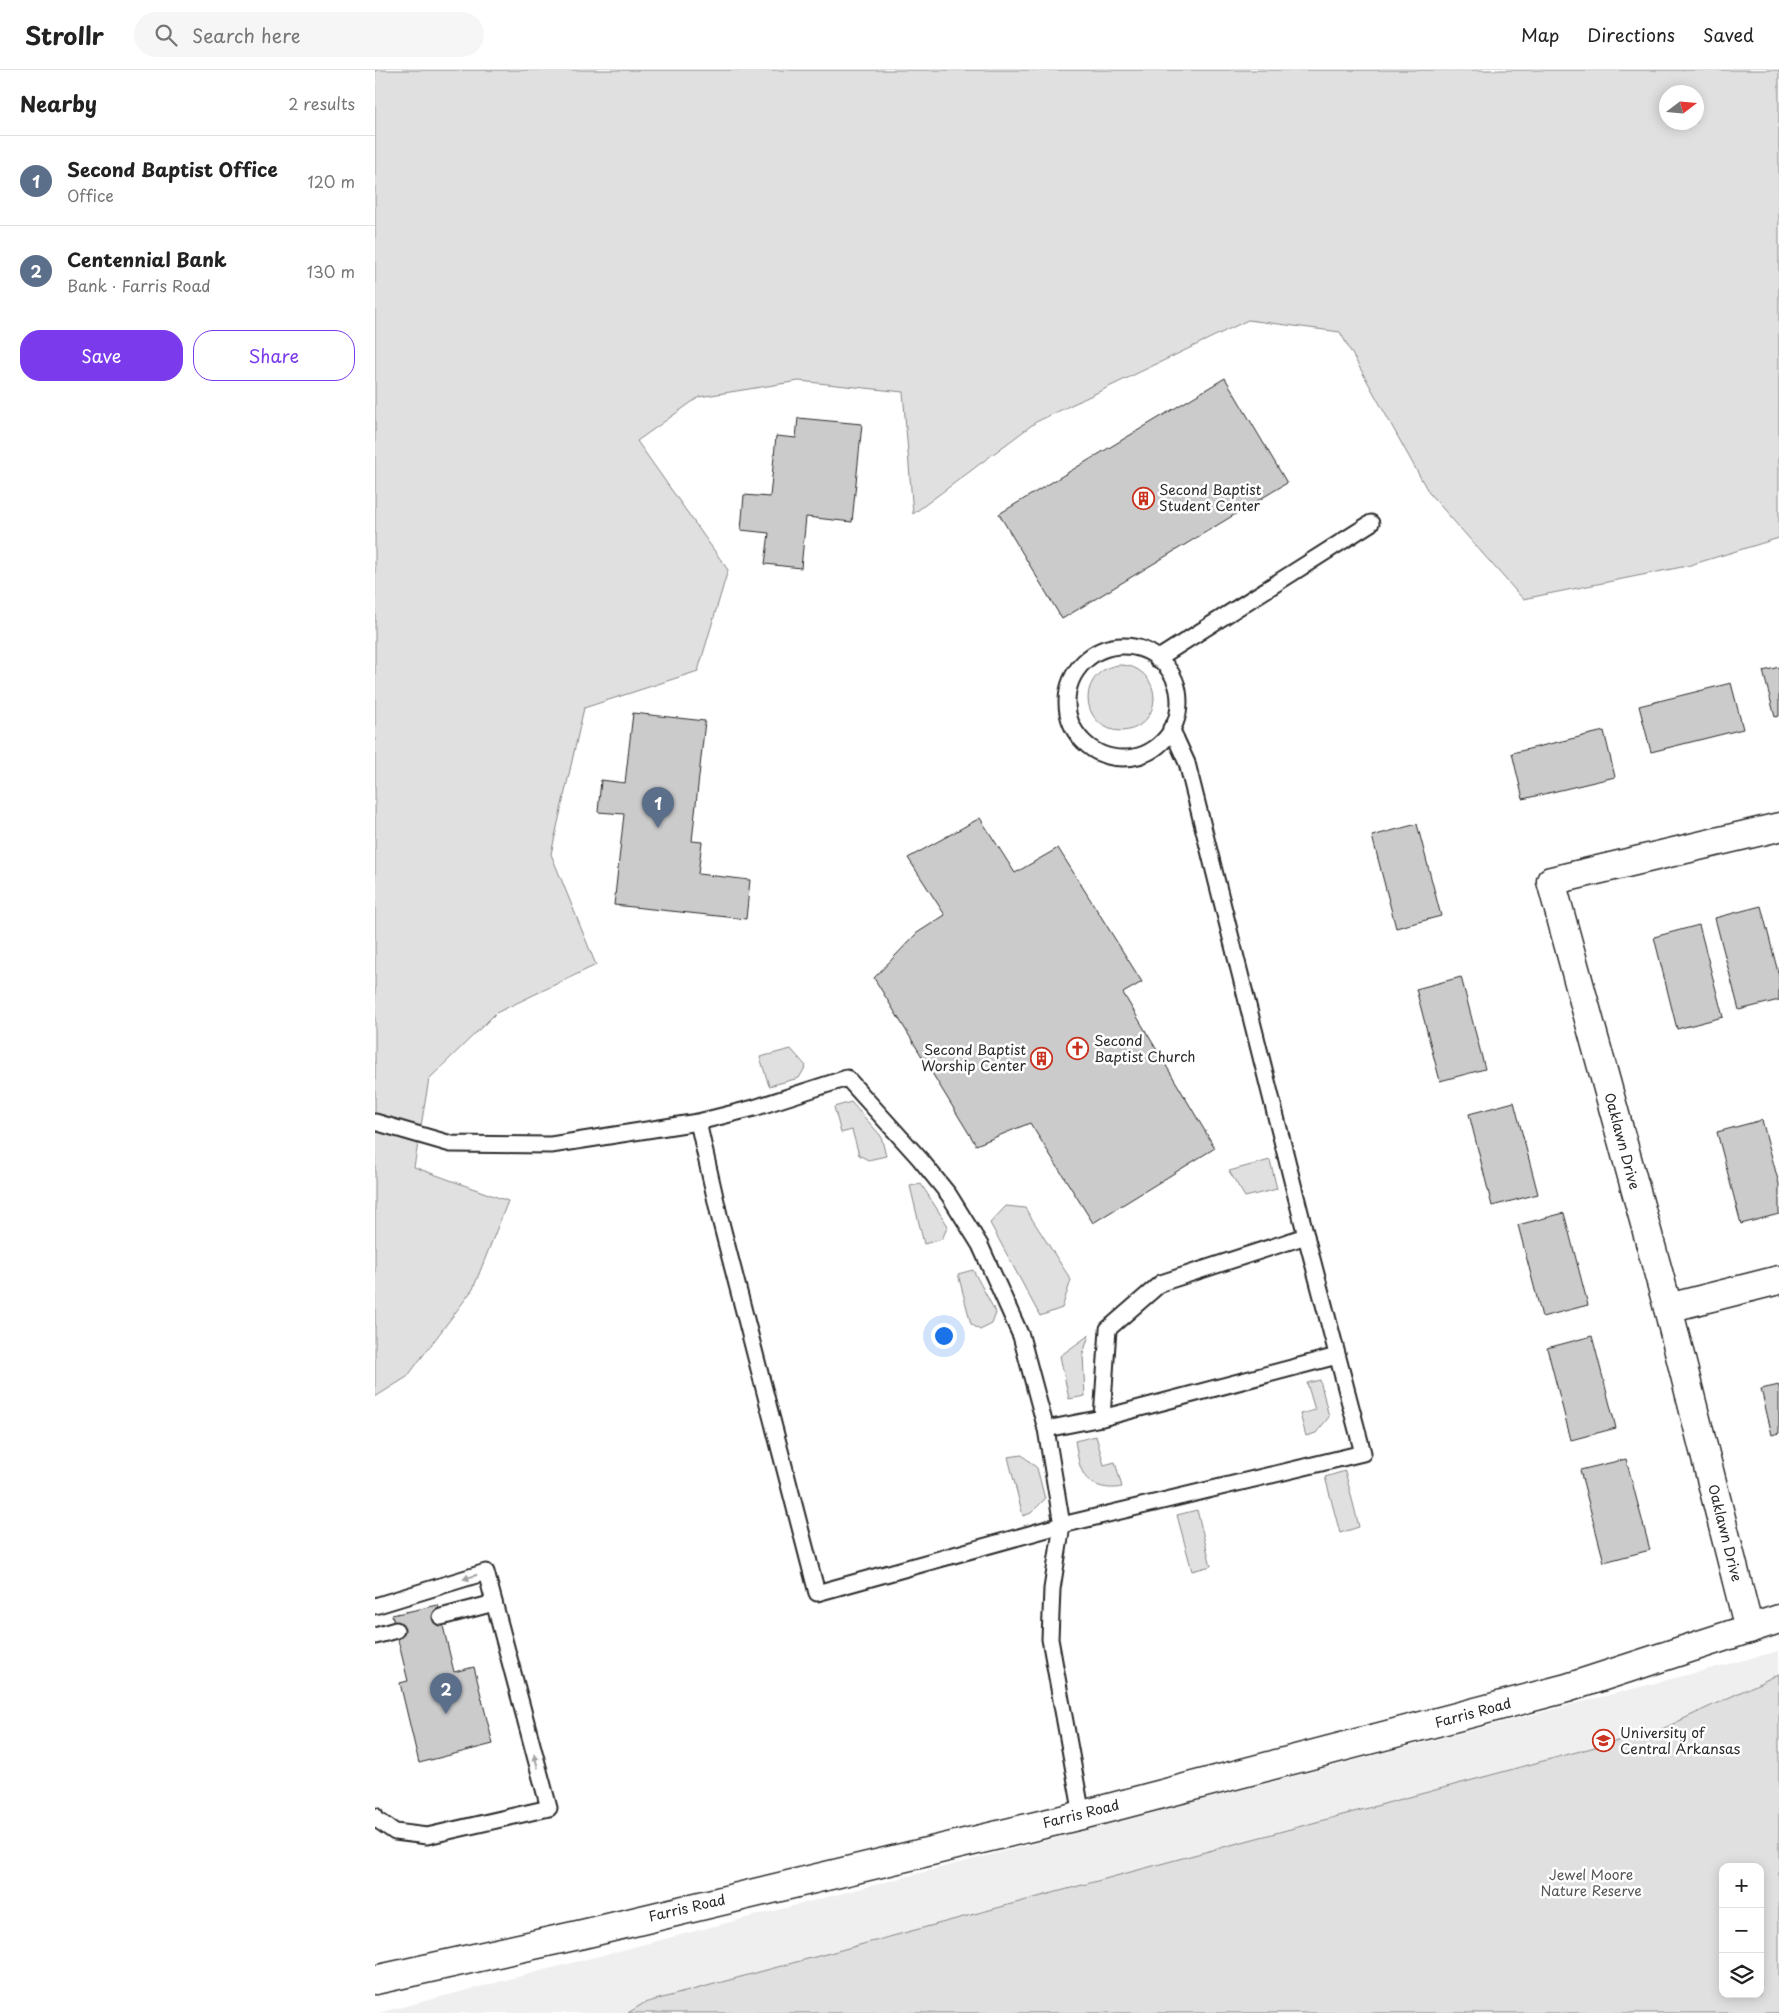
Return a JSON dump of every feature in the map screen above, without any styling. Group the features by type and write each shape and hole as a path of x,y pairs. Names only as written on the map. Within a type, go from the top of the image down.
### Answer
{"street":[{"name":"Oaklawn Drive","path":"1749,1628 1668,1308 1551,881 1779,827"},
{"path":"1668,1308 1779,1280"},
{"name":"Farris Road","path":"375,1980 591,1932 1082,1815 1567,1688 1779,1618"}],"lane":[{"path":"1157,659 1371,523"},
{"path":"1115,646 1133,647 1150,653 1157,659 1164,664 1174,680 1178,699 1176,718 1168,735 1154,749 1137,756 1118,758 1099,753 1084,742 1073,727 1067,710 1068,692 1073,676 1084,662 1099,651 1115,646"},
{"path":"698,1122 720,1219 817,1593 1062,1525 1363,1453 1306,1236 1187,763 1171,728"},
{"path":"375,1122 451,1144 551,1145 698,1122 754,1108 847,1078 920,1159 949,1195 981,1245 1021,1336 1046,1429 1062,1525 1052,1589 1050,1639 1082,1815"},
{"path":"1102,1418 1108,1329 1161,1283 1306,1236"},
{"path":"1046,1429 1102,1418 1337,1356"},
{"path":"375,1606 486,1572 549,1808 427,1836 395,1832 375,1816"},
{"path":"441,1617 494,1603"},
{"path":"375,1636 395,1630"}],"shaded area":[{"name":"Jewel Moore Nature Reserve","path":"1779,1651 1779,2013 378,2013"}],"green space":[{"path":"375,70 1779,70 1779,538 1687,566 1523,599 1429,493 1340,332 1248,320 1036,422 913,514 903,392 799,381 699,397 637,441 728,570 698,671 584,708 551,854 596,965 496,1013 429,1079 414,1167 508,1201 473,1289 407,1377 375,1397"},
{"path":"1121,665 1134,668 1144,675 1151,685 1154,698 1151,711 1144,721 1134,728 1121,731 1108,728 1098,721 1091,711 1088,698 1091,685 1098,675 1108,668"},
{"path":"791,1049 806,1066 799,1078 769,1086 760,1057"},
{"path":"851,1102 881,1136 886,1156 868,1160 859,1155 852,1130 841,1133 834,1107"},
{"path":"1270,1160 1277,1189 1245,1197 1229,1171"},
{"path":"921,1184 948,1226 942,1239 924,1244 910,1186"},
{"path":"1006,1206 1025,1208 1071,1280 1062,1308 1040,1316 990,1223"},
{"path":"973,1270 996,1313 992,1324 980,1330 971,1324 958,1274"},
{"path":"1089,1335 1083,1354 1085,1396 1069,1399 1060,1356"},
{"path":"1320,1380 1329,1417 1316,1433 1306,1436 1300,1414 1315,1410 1307,1383"},
{"path":"1096,1436 1104,1465 1115,1462 1122,1487 1100,1486 1090,1482 1083,1473 1075,1441"},
{"path":"1022,1455 1037,1468 1045,1499 1031,1513 1023,1516 1008,1457"},
{"path":"1345,1471 1359,1527 1340,1533 1325,1477"},
{"path":"1197,1510 1211,1566 1192,1571 1177,1515"},
{"name":"Jewel Moore Nature Reserve","path":"1779,1674 1779,2013 628,2013 644,2003 1662,1729"}],"building":[{"name":"Second Baptist Student Center","path":"1225,378 1287,483 1062,619 999,514"},
{"path":"798,418 862,424 852,522 806,517 801,568 765,564 769,533 741,530 744,495 770,497 776,436 796,438"},
{"path":"1779,667 1779,716 1775,717 1763,671"},
{"path":"1731,683 1743,729 1651,752 1639,706"},
{"path":"633,713 705,721 692,841 702,842 698,874 750,880 746,919 614,905 624,814 598,812 601,780 625,783"},
{"path":"1604,731 1615,777 1523,799 1512,753"},
{"name":"Second Baptist Worship Center","path":"980,818 1015,873 1058,848 1142,982 1123,993 1215,1148 1093,1223 1030,1123 976,1145 874,978 917,933 945,915 908,858"},
{"path":"1417,824 1441,916 1396,928 1372,836"},
{"path":"1761,906 1779,976 1779,1000 1739,1010 1715,918"},
{"path":"1699,925 1723,1017 1677,1029 1654,937"},
{"path":"1461,977 1485,1069 1440,1081 1416,989"},
{"path":"1514,1102 1538,1194 1492,1206 1469,1114"},
{"path":"1762,1120 1779,1184 1779,1214 1741,1224 1717,1132"},
{"path":"1564,1213 1588,1305 1542,1317 1518,1225"},
{"path":"1592,1336 1616,1428 1571,1440 1547,1348"},
{"path":"1779,1385 1779,1433 1772,1435 1761,1389"},
{"path":"1626,1459 1650,1550 1604,1562 1580,1470"},
{"path":"438,1605 454,1672 474,1667 493,1744 419,1763 400,1683 408,1681 392,1615"}],"place":[{"name":"Second Baptist Student Center","path":"1143,498"},
{"name":"Second Baptist Office","path":"658,828"},
{"name":"Second Baptist Church","path":"1078,1049"},
{"name":"Second Baptist Worship Center","path":"1042,1058"},
{"name":"Centennial Bank","path":"446,1714"},
{"name":"University of Central Arkansas","path":"1604,1741"}]}
